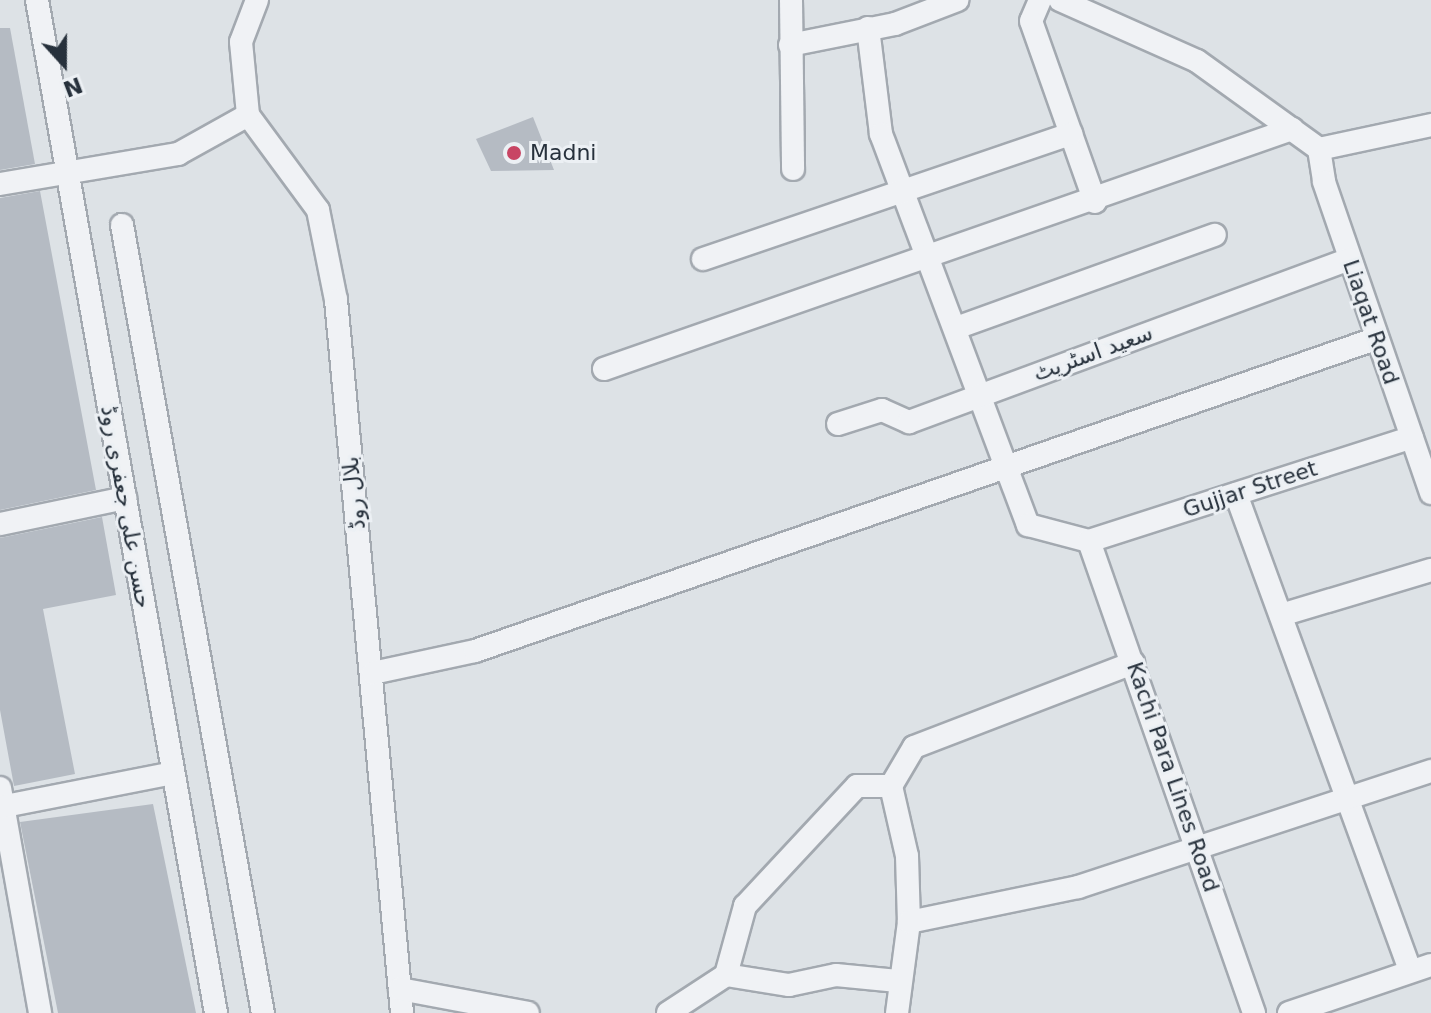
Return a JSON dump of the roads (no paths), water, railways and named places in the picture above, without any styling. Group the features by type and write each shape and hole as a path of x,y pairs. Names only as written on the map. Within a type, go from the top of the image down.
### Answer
{"street":[{"name":"حسن علی جعفری روڈ","path":"37,0 216,1013"},
{"path":"0,184 178,154 248,115 241,42 257,0"},
{"path":"791,0 793,169"},
{"path":"790,45 868,28 958,0"},
{"path":"1040,0 1031,21 1095,202"},
{"path":"1063,1 1197,61 1319,149 1431,125"},
{"path":"868,28 875,113 1028,525 1089,541"},
{"name":"بلال روڈ","path":"248,115 318,210 336,300 373,673 402,1013"},
{"path":"604,369 1095,202 1292,129"},
{"path":"703,259 906,193 1071,134"},
{"name":"Liaqat Road","path":"1319,149 1375,339 1431,493"},
{"path":"122,225 263,1013"},
{"path":"956,328 1215,235"},
{"name":"سعید اسٹریٹ","path":"838,424 882,410 909,422 1349,259"},
{"path":"373,673 475,651 1375,339"},
{"name":"Gujjar Street","path":"1089,541 1412,437"},
{"path":"1236,494 1348,799 1420,967 1289,1013"},
{"path":"0,524 125,498"},
{"name":"Kachi Para Lines Road","path":"1089,541 1254,1013"},
{"path":"1281,615 1431,570"},
{"path":"897,1013 898,981 909,922 907,856 891,786 914,747 1133,663"},
{"path":"909,922 1078,887 1199,850 1431,771"},
{"path":"40,1013 1,800 173,773"},
{"path":"668,1013 726,975 750,900 857,786 891,786"},
{"path":"726,975 789,985 836,975 898,981"},
{"path":"400,989 528,1013"}],"place":[{"name":"Madni","path":"514,153"}]}
